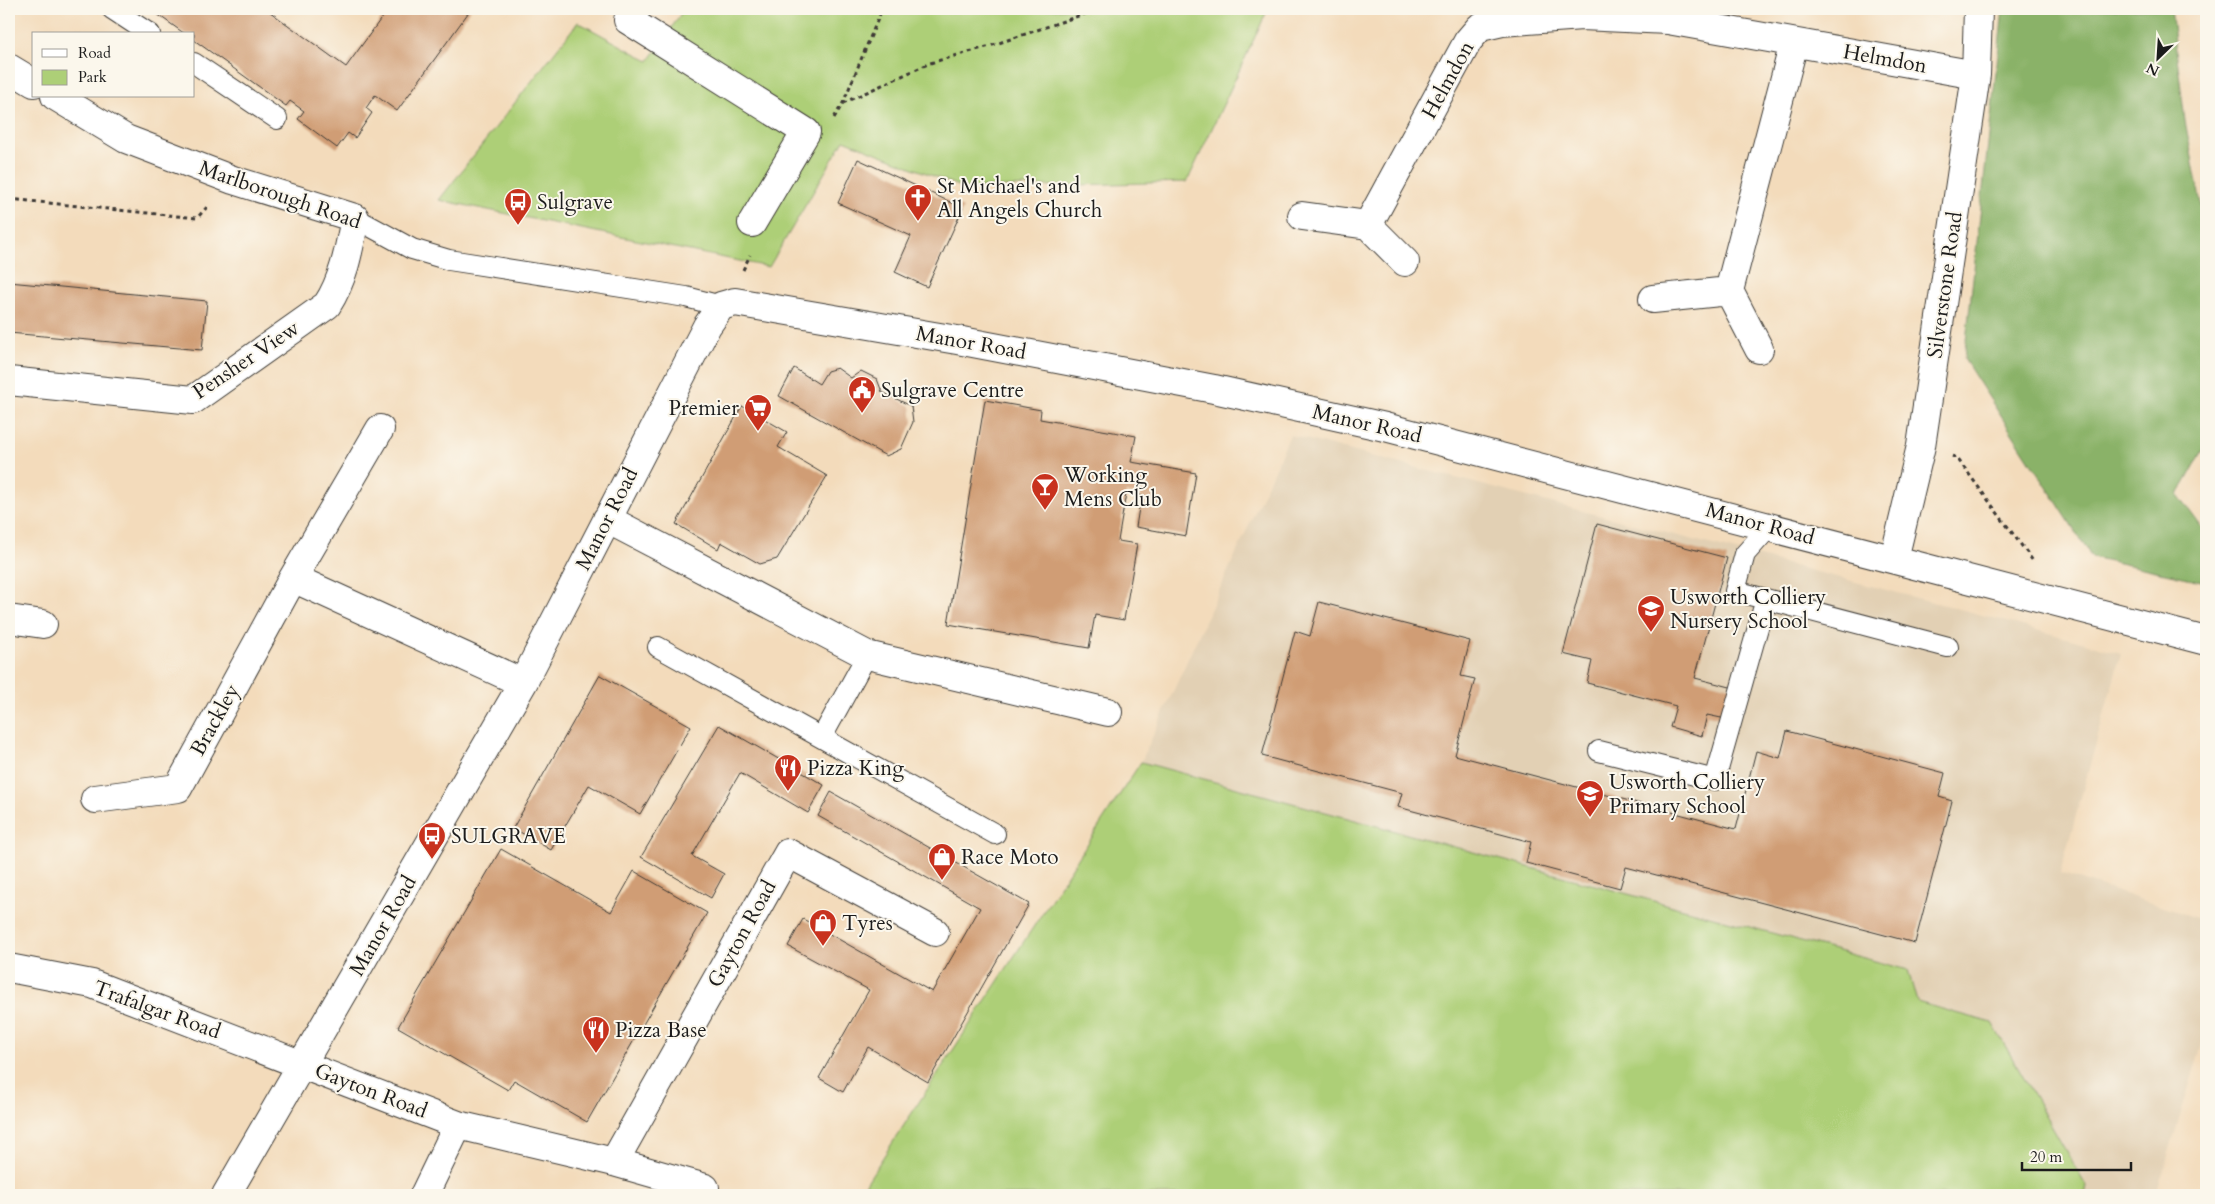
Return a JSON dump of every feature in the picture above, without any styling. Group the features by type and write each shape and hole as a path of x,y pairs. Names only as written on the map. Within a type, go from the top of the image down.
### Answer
{"street":[{"path":"636,9 628,20 806,132 752,223"},
{"name":"Silverstone Road","path":"1894,559 1921,446 1976,75 1978,9"},
{"name":"Helmdon","path":"1368,225 1468,41 1480,27 1502,22 1582,12 1668,20 1976,75"},
{"path":"1759,349 1729,291 1794,44"},
{"path":"9,68 32,83"},
{"name":"Marlborough Road","path":"58,98 126,139 233,180 355,218"},
{"path":"1302,216 1368,225 1405,262"},
{"name":"Pensher View","path":"9,381 193,400 327,305 336,291 345,265 355,218"},
{"path":"1653,299 1729,291"},
{"name":"Manor Road","path":"226,1195 523,683 707,326 721,306 734,302 957,340 1214,389 1385,427 2206,641"},
{"name":"Brackley","path":"95,799 178,788 293,578 380,428"},
{"path":"607,519 867,655 1108,712"},
{"path":"293,578 523,683"},
{"path":"9,619 43,624"},
{"name":"Gayton Road","path":"614,1162 788,853 935,932"},
{"name":"Trafalgar Road","path":"9,968 92,984 302,1064"},
{"name":"Gayton Road","path":"302,1064 458,1125 614,1162 705,1188"},
{"path":"424,1195 458,1125"}],"lane":[{"path":"112,9 147,32"},
{"path":"195,65 277,119"},
{"name":"Marlborough Road","path":"355,218 412,249 449,260 686,297 721,306"},
{"path":"1770,526 1745,554 1735,591 1948,647"},
{"path":"1600,751 1715,780 1766,600"},
{"path":"658,647 996,834"},
{"path":"822,737 867,655"}],"path":[{"path":"843,103 930,63 1042,29 1099,9"},
{"path":"9,199 197,218 233,180"},
{"path":"1921,446 1957,458 2034,563"}],"shaded area":[{"name":"Usworth Colliery Primary School","path":"1290,435 1971,612 2121,653 2060,873 2206,921 2206,1031 2156,1195 875,1195 861,1191 1141,762"}],"green space":[{"path":"684,9 1268,9 1187,182 963,188 844,140 769,267 439,200 578,22 649,61"},
{"path":"2003,9 2171,9 2185,121 2206,230 2206,445 2178,495 2206,533 2206,582 2092,557 1964,359"},
{"path":"1141,762 1908,970 1917,1002 1992,1023 2086,1186 2084,1195 875,1195 861,1191"}],"building":[{"path":"150,9 266,9 346,67 388,9 471,9 397,111 375,95 366,108 372,113 355,138 348,133 337,148 298,119 304,111 290,101 286,106 195,41 195,32 182,32"},
{"name":"St Michael's and All Angels Church","path":"858,159 963,208 927,287 895,272 911,236 838,203"},
{"path":"9,282 207,301 202,350 9,333"},
{"name":"Sulgrave Centre","path":"794,368 819,384 827,371 837,368 851,378 861,371 877,379 882,392 911,406 913,422 901,449 886,456 779,396"},
{"name":"Working Mens Club","path":"985,400 1041,410 1040,419 1136,436 1131,462 1196,473 1186,536 1136,527 1141,495 1126,493 1118,541 1137,544 1124,620 1095,615 1089,648 948,624"},
{"path":"742,406 787,432 778,447 827,476 777,559 760,564 721,542 718,549 676,524"},
{"path":"1597,524 1727,558 1695,678 1734,688 1726,719 1707,715 1702,736 1670,727 1676,706 1587,683 1592,661 1563,654"},
{"path":"1319,602 1470,641 1461,676 1475,679 1455,755 1736,829 1756,751 1780,758 1787,731 1945,773 1939,797 1952,801 1915,943 1626,867 1620,888 1526,863 1531,842 1398,807 1402,793 1262,756 1295,631 1310,636"},
{"path":"600,675 691,726 640,814 589,785 551,850 513,828"},
{"path":"719,725 824,785 808,813 740,773 692,856 724,874 711,898 641,857"},
{"path":"831,792 1029,904 928,1082 868,1047 843,1092 819,1078 869,990 788,946 803,919 932,992 980,908 818,816"},
{"path":"501,849 611,912 634,871 707,913 587,1122 514,1080 508,1090 398,1027"}],"place":[{"name":"St Michael's and All Angels Church","path":"918,222"},
{"name":"Sulgrave","path":"518,226"},
{"name":"Sulgrave Centre","path":"862,414"},
{"name":"Premier","path":"758,432"},
{"name":"Working Mens Club","path":"1045,511"},
{"name":"Usworth Colliery Nursery School","path":"1651,633"},
{"name":"Pizza King","path":"788,792"},
{"name":"Usworth Colliery Primary School","path":"1590,818"},
{"name":"SULGRAVE","path":"432,860"},
{"name":"Race Moto","path":"942,881"},
{"name":"Tyres","path":"823,947"},
{"name":"Pizza Base","path":"596,1054"}]}
